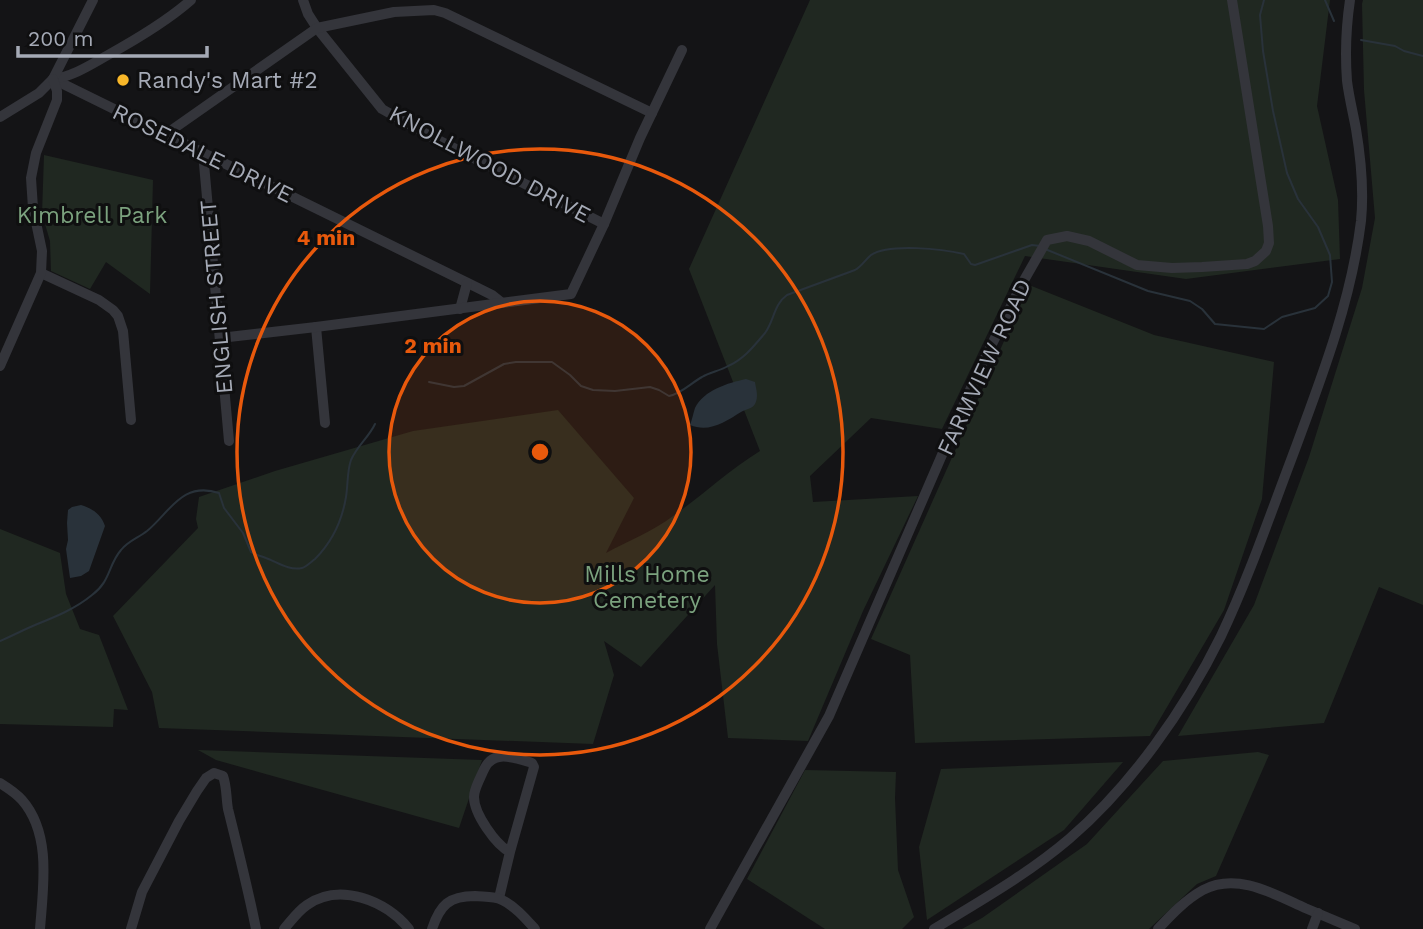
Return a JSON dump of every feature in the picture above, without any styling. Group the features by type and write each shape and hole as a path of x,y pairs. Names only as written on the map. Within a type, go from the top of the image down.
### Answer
{"street":[{"path":"0,117 39,93 53,79 93,0"},
{"path":"53,79 74,75 95,63 140,37 191,0"},
{"name":"KNOLLWOOD DRIVE","path":"303,0 317,28 382,109 604,224"},
{"name":"FARMVIEW ROAD","path":"710,929 829,716 978,374 1023,282 1047,240 1067,236 1089,241 1137,265 1172,268 1247,264 1266,251 1269,243 1268,226 1233,0"},
{"path":"934,929 1041,861 1070,838 1099,809 1139,764 1171,720 1221,636 1318,384 1343,309 1353,265 1361,219 1362,184 1346,67 1350,0"},
{"path":"166,134 317,28 394,12 434,10 652,113"},
{"path":"220,338 571,294 682,50"},
{"path":"0,366 41,273 43,251 33,208 32,178 36,153 57,100 53,79"},
{"name":"ROSEDALE DRIVE","path":"53,79 492,295 502,303"},
{"name":"ENGLISH STREET","path":"203,153 229,441"},
{"path":"41,273 99,300 118,316 123,331 131,420"},
{"path":"460,309 467,283"},
{"path":"316,327 325,424"},
{"path":"499,898 534,767 524,761 503,756 489,760 474,797 491,834 510,852"},
{"path":"131,929 142,892 197,791 206,778 214,773 223,776 257,929"},
{"path":"0,783 22,800 36,821 43,861 40,929"},
{"path":"1157,929 1203,890 1224,883 1258,888 1355,929"},
{"path":"284,929 307,904 319,898 336,895 353,896 384,905 409,929"},
{"path":"432,929 442,907 459,897 469,896 499,898 535,929"},
{"path":"1312,929 1318,914"}],"green space":[{"name":"Mills Home Cemetery","path":"810,0 1330,0 1317,106 1338,200 1340,259 1186,279 1025,256 942,429 871,418 810,476 813,502 918,496 863,611 808,741 728,738 717,644 715,585 641,667 604,641 614,675 593,744 159,728 152,692 113,616 198,528 196,519 199,497 275,471 413,431 558,410 634,498 606,553 665,521 760,451 689,269"},
{"path":"1363,0 1423,0 1423,605 1379,587 1324,723 1178,736 1254,605 1309,457 1362,288 1375,218 1364,90"},
{"name":"Kimbrell Park","path":"44,155 153,180 150,294 106,262 90,289 51,271 50,241 42,214"},
{"path":"1029,285 1154,335 1274,362 1262,499 1224,610 1150,736 915,743 910,655 871,639"},
{"path":"0,529 60,553 66,594 80,629 99,635 128,710 114,709 113,727 0,724"},
{"path":"198,750 482,760 459,828 216,760"},
{"path":"1258,752 1269,755 1216,876 1197,884 1149,929 962,929 982,918 1087,844 1163,761"},
{"path":"1123,762 1064,830 927,920 919,847 941,769"},
{"path":"805,770 896,772 898,870 914,917 902,929 825,929 747,879"}],"shaded area":[{"path":"746,379 755,382 757,399 752,407 717,425 704,428 690,425 695,408 704,396 724,385"},
{"path":"81,505 96,512 105,526 89,571 70,578 66,549 68,510"}],"waterway":[{"path":"1045,249 1148,291 1190,301 1202,309 1215,324 1264,329 1282,317 1315,308 1328,296 1332,282 1330,255 1318,227 1298,199 1287,173 1273,111 1260,15 1264,0"},
{"path":"1325,0 1334,21"},
{"path":"1361,40 1395,46 1423,56"},
{"path":"429,382 454,387 464,386 504,364 552,362 581,386 593,390 615,391 650,387 669,396 744,356 765,333 779,303 787,295 855,270 879,251 903,248 943,250 964,254 971,264 975,265 1032,245 1040,246"},
{"path":"0,641 65,612 92,595 103,584 124,547 147,531 178,500 195,491 219,493 224,508 243,533 251,552 288,567 305,567 326,546 339,523 351,460 375,424"}],"place":[{"name":"Randy's Mart #2","path":"123,80"}]}
